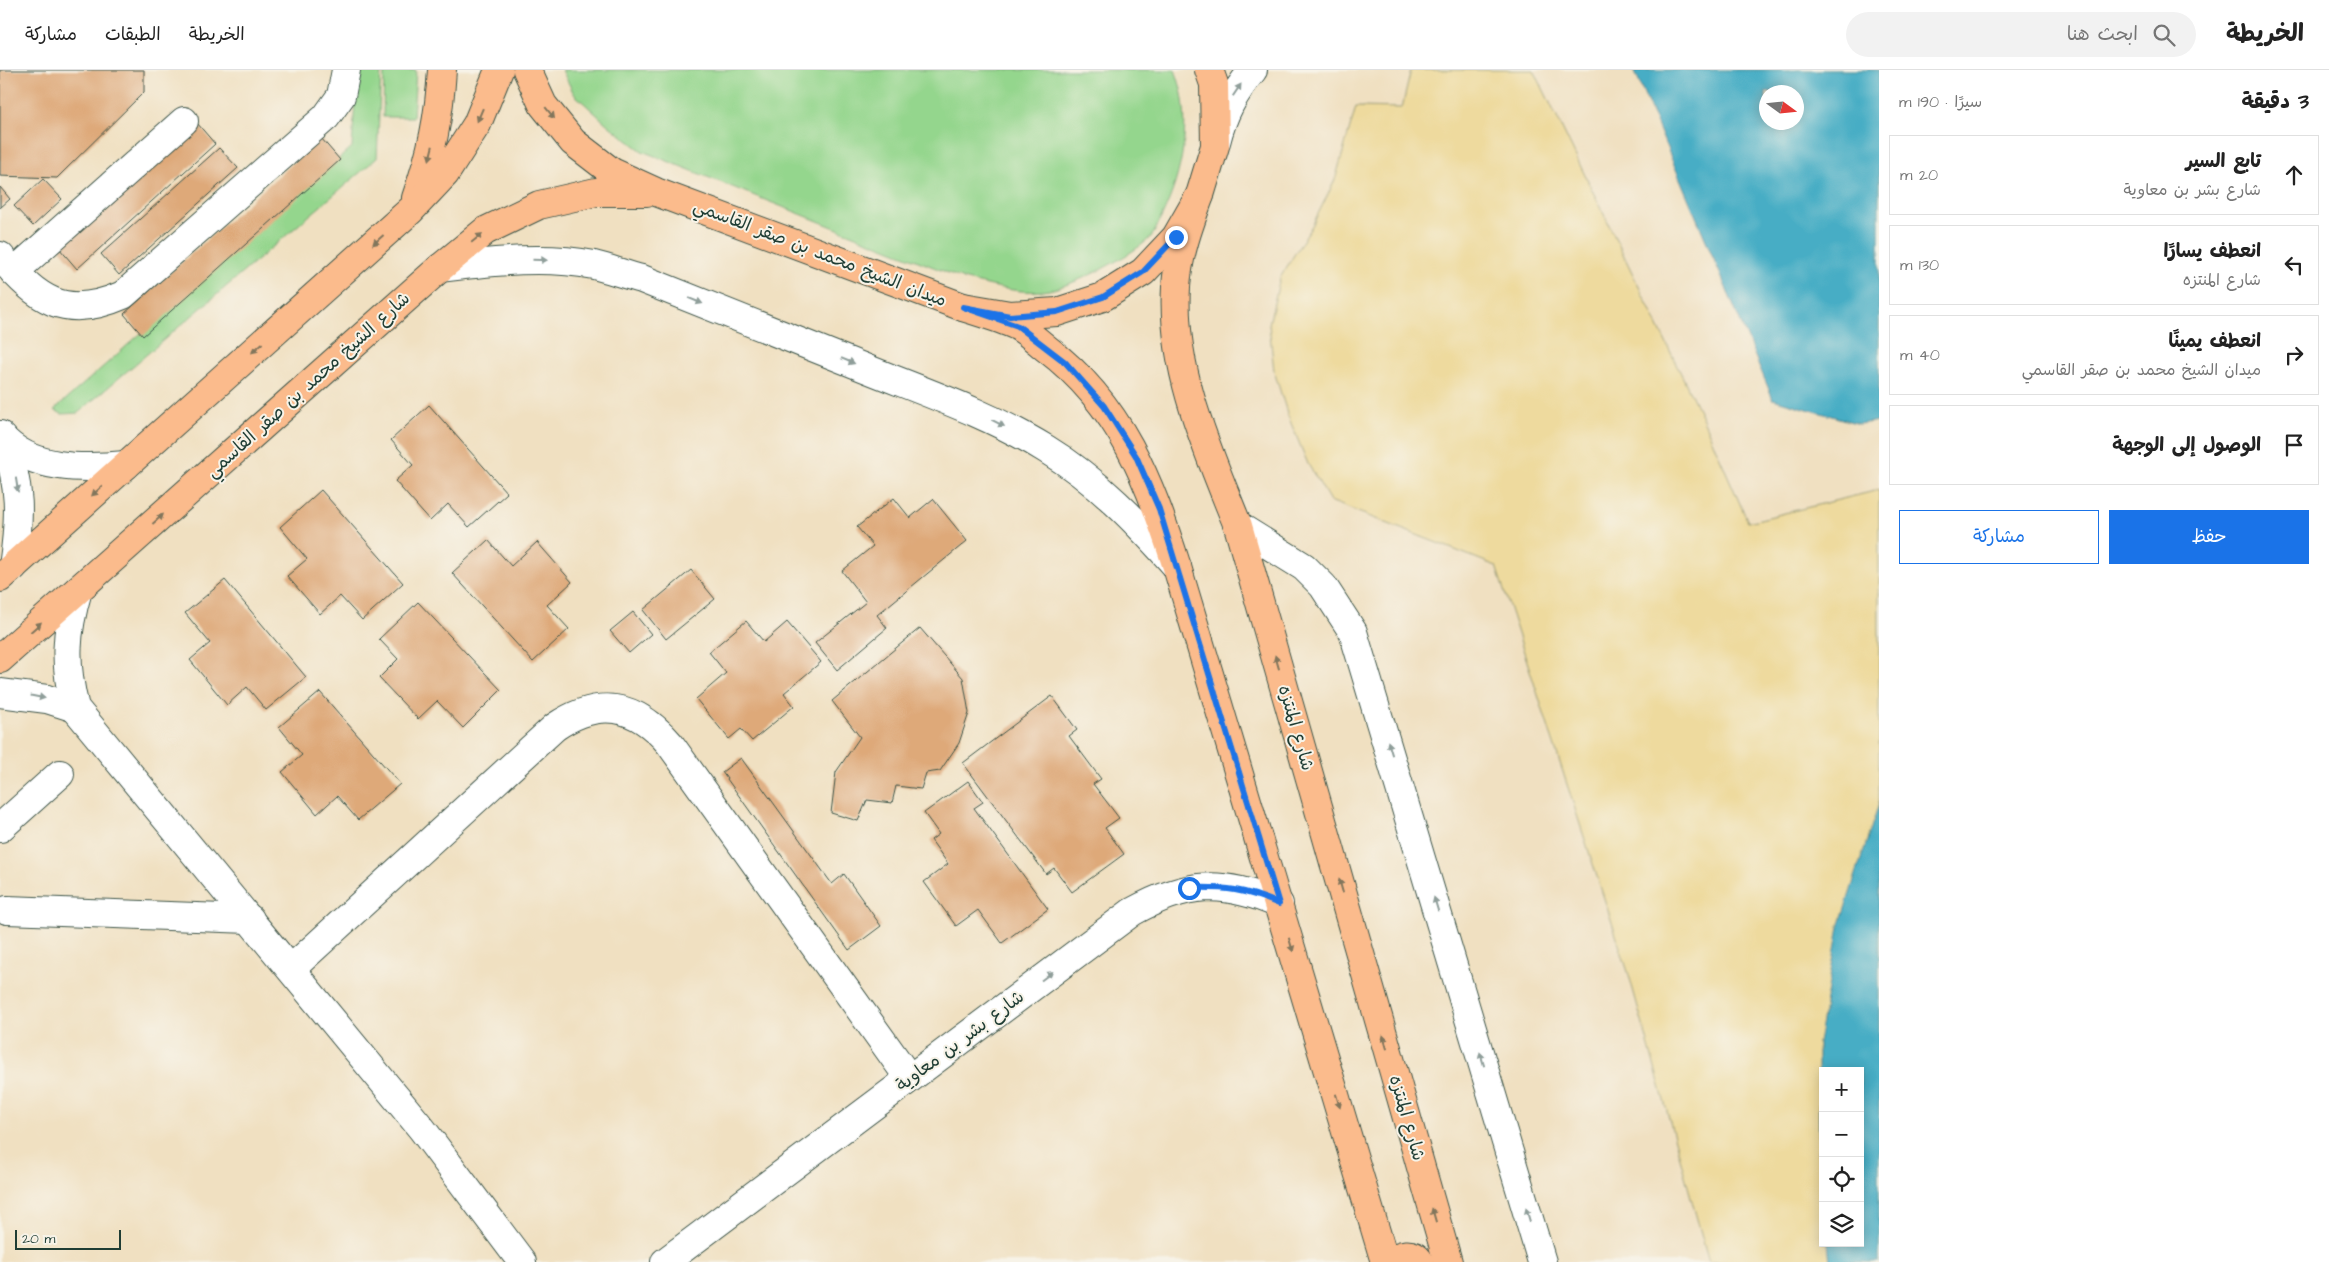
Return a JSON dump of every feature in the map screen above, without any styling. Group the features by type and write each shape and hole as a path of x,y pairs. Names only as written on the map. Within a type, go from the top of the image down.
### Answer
{"main road":[{"path":"412,210 431,154 440,104 442,70"},
{"path":"6,572 412,210 445,174 471,132 500,70"},
{"name":"ميدان الشيخ محمد بن صقر القاسمي","path":"528,70 543,105 573,142 612,172 656,192 963,307 1010,316 1057,312 1103,297 1143,272 1176,237 1200,195 1215,146 1214,84 1209,70"},
{"name":"شارع الشيخ محمد بن صقر القاسمي","path":"0,659 440,268 486,231 539,205 596,192 656,192"},
{"name":"شارع المنتزه","path":"1200,195 1184,240 1176,287 1178,334 1202,434 1238,526 1448,1262"},
{"path":"963,307 1018,326 1065,362 1104,406 1136,456 1159,509 1177,567 1386,1262"},
{"path":"1391,1262 1400,1255 1410,1254 1420,1262"}],"street":[{"path":"184,121 7,264 27,287 44,298 64,305 104,303 123,295 326,117 341,96 346,70"},
{"path":"1215,146 1222,117 1236,91 1253,70"},
{"path":"440,268 542,259 593,265 642,279 943,399 996,421 1047,449 1094,483 1136,522 1177,567"},
{"path":"1,437 24,453 48,463 73,468 126,465"},
{"path":"1,437 13,462 18,487 20,513 6,572"},
{"path":"1238,526 1304,567 1323,586 1353,632 1542,1262"},
{"path":"78,590 69,619 66,649 68,679 75,708 422,1128 522,1262"},
{"path":"0,693 47,699 75,708"},
{"path":"291,968 555,727 573,715 594,708 616,708 638,715 656,727 670,744 909,1078"},
{"path":"0,828 60,774"},
{"name":"شارع بشر بن معاوية","path":"665,1262 1132,912 1159,897 1189,888 1220,887 1250,892 1279,904"},
{"path":"7,910 250,919"}],"green space":[{"path":"357,70 381,70 377,158 78,413 62,414 54,410 352,147"},
{"path":"384,70 416,70 413,117 383,117"},
{"path":"562,70 1175,70 1181,88 1184,107 1183,145 1180,164 1169,201 1150,238 1116,261 1074,282 1049,290 1018,291 966,280 642,151 608,125 574,94"}],"sand":[{"path":"1411,70 1534,70 1702,417 1748,522 1879,490 1879,808 1818,1043 1819,1247 1829,1247 1831,1262 1709,1262 1629,975 1496,566 1330,501 1308,464 1288,416 1274,371 1269,324 1280,278 1313,224 1335,180 1356,107 1402,108"}],"water":[{"path":"1634,70 1879,70 1879,421 1859,424 1773,399"},
{"path":"1879,803 1879,1262 1830,1262 1828,1247 1864,1247 1864,1067 1819,1067 1819,1153 1818,1043 1839,927"}],"building":[{"path":"0,70 144,70 144,92 57,178 0,176"},
{"path":"197,123 215,144 77,269 59,248"},
{"path":"321,138 340,160 143,336 124,314"},
{"path":"219,148 238,168 119,275 101,254"},
{"path":"43,179 62,199 33,226 14,206"},
{"path":"0,187 10,199 0,208"},
{"path":"429,405 507,493 469,527 448,504 430,521 395,481 413,465 391,440"},
{"path":"321,490 403,583 362,620 340,596 320,614 287,576 307,559 280,527"},
{"path":"894,498 910,518 933,499 967,541 877,615 887,628 837,670 815,643 866,602 842,571 873,546 857,527"},
{"path":"488,540 511,566 537,542 572,582 547,605 569,629 533,662 452,573"},
{"path":"691,570 715,599 666,639 643,610"},
{"path":"225,580 306,677 266,710 247,687 227,705 190,660 210,643 185,613"},
{"path":"418,602 501,690 463,728 437,701 418,719 379,678 398,659 379,639"},
{"path":"633,612 651,634 629,653 610,631"},
{"path":"746,621 764,642 787,622 821,662 784,693 794,706 752,741 741,729 729,739 696,699 726,673 709,652"},
{"path":"920,628 963,678 969,713 959,743 940,771 926,773 921,789 896,786 892,803 867,800 858,821 831,813 836,772 860,737 832,701"},
{"path":"320,692 400,784 358,820 337,796 317,814 282,772 302,755 279,727"},
{"path":"1052,696 1077,730 1069,736 1101,779 1093,784 1119,818 1105,828 1124,854 1072,892 1054,868 1046,874 963,763"},
{"path":"741,758 832,884 844,874 881,926 849,950 722,772"},
{"path":"968,781 983,802 974,808 1048,909 1002,943 978,910 956,926 924,882 948,864 931,840 939,834 924,813"}],"route":[{"path":"1176,237 1143,272 1103,297 1057,312 1010,316 963,307 1018,326 1065,362 1104,406 1136,456 1159,509 1279,904 1250,892 1220,887 1189,888"}]}
